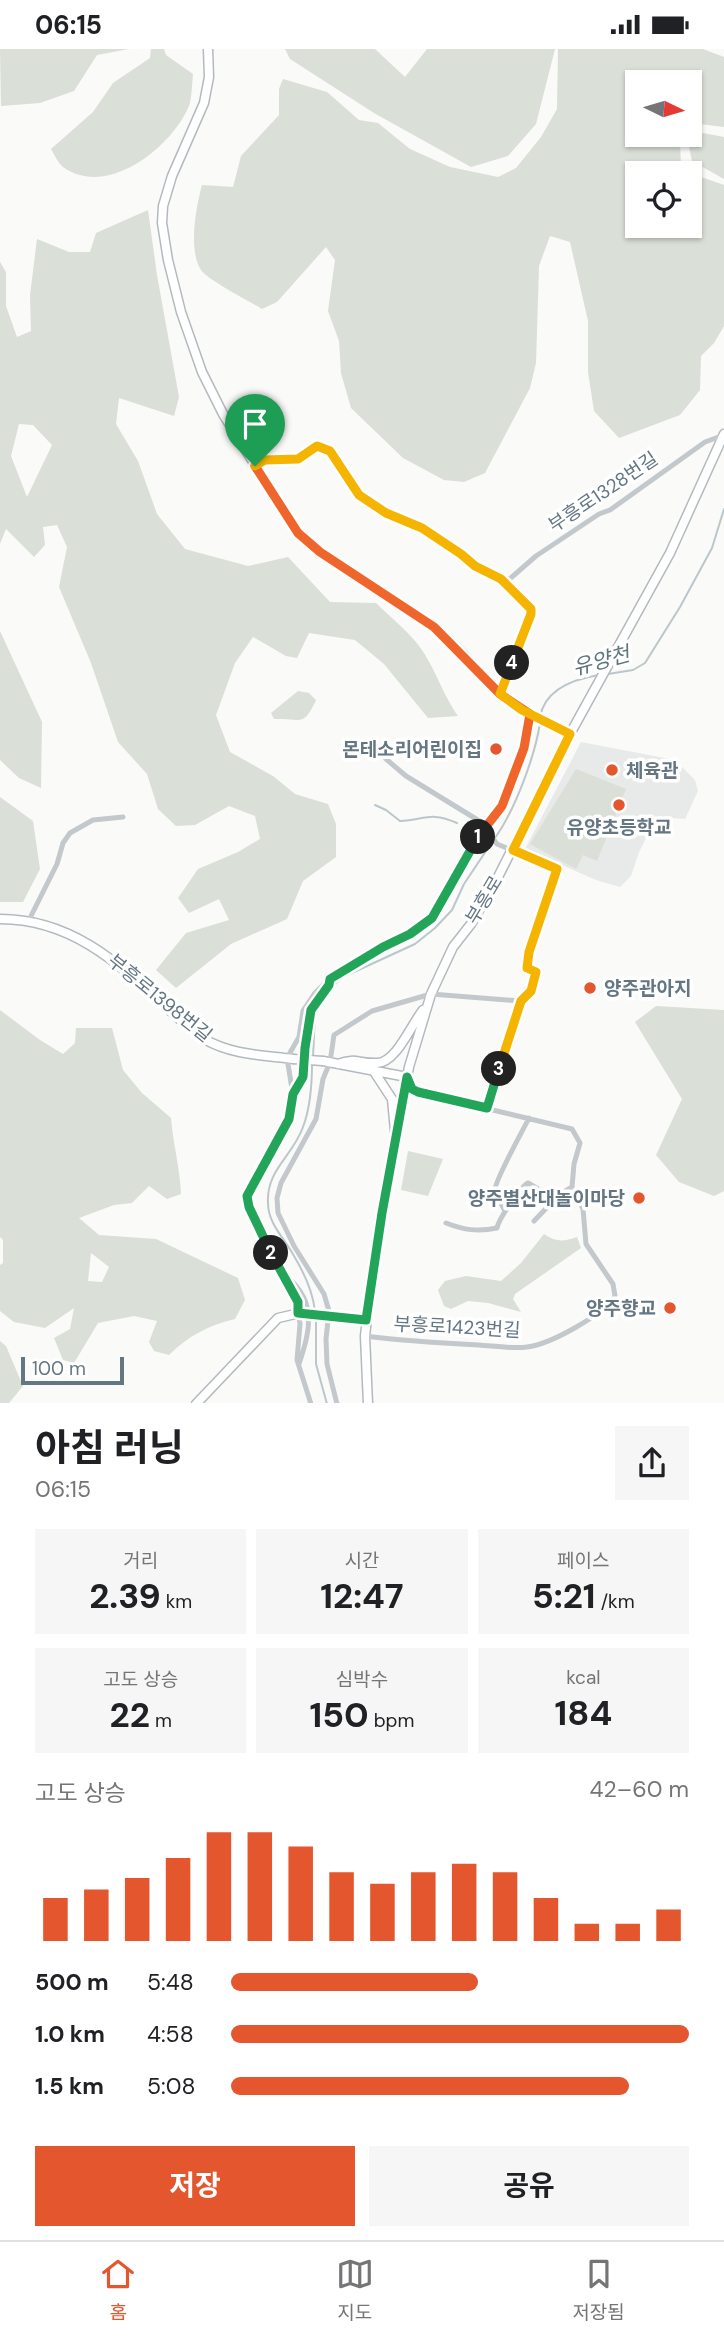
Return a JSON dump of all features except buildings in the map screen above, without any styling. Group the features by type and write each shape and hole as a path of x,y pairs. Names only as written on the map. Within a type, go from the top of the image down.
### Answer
{"street":[{"path":"208,49 209,77 204,103 172,176 163,206 163,234 181,312 201,372 223,414 298,533 320,552 434,627 500,694 533,716 570,734"},
{"name":"부흥로1328번길","path":"505,583 536,556 598,514 610,510 705,442 724,435"},
{"name":"부흥로","path":"368,1403 366,1320 382,1213 407,1077 430,994 453,947 481,908 513,850 570,734 670,553 724,435"},
{"path":"255,466 265,460 298,459 317,446 330,451 359,495 386,513 422,528 475,566 501,579 531,609 531,614 500,694"},
{"path":"311,1403 297,1360 300,1324 298,1302 253,1218 247,1196 289,1119 293,1094 290,1059 299,1037 303,1011 315,993 330,979 410,934 432,918 469,851 502,806 533,716"},
{"path":"378,746 386,759 406,776 481,822 498,844 557,869 529,952 527,968 536,972 531,991 521,1001 487,1108"},
{"path":"29,920 70,833 93,820 123,817"},
{"name":"부흥로1398번길","path":"0,919 29,920 67,932 106,954 184,1024 207,1040 245,1054 330,1063 407,1077"},
{"path":"293,1094 303,1077 311,1010 329,985 330,979"},
{"path":"337,1403 327,1364 329,1311 324,1294 294,1246 278,1213 277,1198 281,1183 316,1119 334,1035 372,1011 430,994 521,1001"},
{"path":"330,1063 350,1059 375,1064 391,1059 427,1005"},
{"path":"373,1070 392,1099 396,1143"},
{"path":"407,1077 412,1089 418,1092 572,1129 580,1143 574,1164 572,1187 552,1202 534,1221"},
{"path":"505,1211 495,1190 496,1181 529,1118"},
{"path":"446,1223 463,1230 497,1228 499,1218 515,1200 521,1188 528,1184 540,1190 552,1202"},
{"name":"부흥로1423번길","path":"365,1336 526,1347 550,1340 608,1307 615,1296 613,1284 586,1244 583,1209 572,1187"},
{"path":"278,1269 291,1279 306,1297 309,1308 306,1341 298,1365"},
{"path":"196,1403 278,1318 299,1313 366,1320"}],"shaded area":[{"path":"0,49 129,49 97,55 74,91 40,103 1,106"},
{"path":"151,49 164,49 166,55 193,74 189,106 181,122 153,152 118,173 99,177 80,175 63,167 51,149 93,112 113,83 150,58"},
{"path":"285,49 375,49 405,77 427,49 555,49 536,124 508,156 471,167 374,113 290,59"},
{"path":"558,49 703,49 724,57 724,127 702,124 702,70 625,70 625,147 680,147 681,161 625,161 625,238 702,238 702,177 724,185 724,326 714,343 701,356 700,390 680,415 619,438 594,411 588,372 588,321 570,242 550,236 539,266 536,363 530,388 485,473 464,482 444,480 403,458 351,408 341,373 339,341 328,311 335,260 326,247 277,302 262,309 212,279 201,270 197,262 194,228 202,185 233,187 241,156 279,115 279,89 283,79 327,92 359,120 378,123 410,149 450,167 498,177 516,168 541,137 557,109"},
{"path":"702,133 724,137 724,179 702,167 702,161 692,161 689,147 702,147"},
{"path":"148,210 179,397 174,416 119,398 116,424 138,461 157,514 185,549 248,566 288,557 330,602 376,603 422,650 458,716 428,718 384,664 355,640 309,633 297,658 286,656 253,637 235,663 216,715 230,752 273,776 295,794 328,804 336,824 336,857 303,881 287,919 231,944 176,988 156,970 186,933 229,920 219,899 189,913 178,898 198,869 238,852 260,839 255,816 229,806 195,825 176,826 158,809 147,774 118,742 91,663 59,587 67,547 57,525 43,527 45,545 34,557 6,529 0,544 0,262 6,272 6,306 17,337 31,331 30,295 37,239 69,252 90,252 96,233","holes":["19,424 33,425 52,445 27,497 11,456"]},
{"path":"0,631 42,722 41,788 19,778 0,760"},
{"path":"298,691 309,693 316,700 308,715 301,720 274,719 271,713"},
{"name":"유양초등학교","path":"581,742 675,760 695,780 698,791 685,819 659,817 654,823 639,852 631,876 620,887 596,880 525,849"},
{"path":"576,769 626,789 597,861 583,855 576,869 530,844"},
{"path":"0,797 33,821 40,869 23,902 0,902"},
{"path":"656,1006 724,1010 724,1191 714,1196 679,1182 656,1155 682,1099 635,1022"},
{"path":"0,1010 63,1054 75,1043 76,1028 112,1028 123,1070 142,1093 171,1118 181,1194 167,1199 149,1186 132,1203 114,1205 79,1218 99,1235 156,1239 238,1278 245,1300 235,1319 199,1332 169,1355 154,1351 149,1342 157,1321 134,1316 98,1323 74,1363 63,1360 54,1338 70,1329 74,1308 45,1328 14,1322 0,1311 3,1240 0,1237","holes":["91,1253 109,1267 102,1282 88,1281"]},
{"path":"408,1151 443,1159 428,1196 401,1190"},
{"path":"544,1234 560,1240 577,1237 581,1248 515,1294 513,1299 521,1312 488,1303 468,1301 451,1309 444,1306 438,1290 445,1281 466,1276 501,1281 521,1263"},
{"path":"0,1341 6,1346 23,1386 9,1403 0,1403"}],"waterway":[{"name":"유양천","path":"608,674 633,670 645,663 712,548 724,509"},
{"name":"유양천","path":"540,717 543,707 554,692 580,679 599,675"},
{"name":"유양천","path":"495,838 510,813 523,782 540,723"},
{"path":"375,805 400,821 440,817 457,823"},
{"name":"유양천","path":"326,994 341,978 415,944 435,928 452,910 464,884 492,842"},
{"name":"유양천","path":"313,1057 315,1015 323,998"},
{"name":"유양천","path":"312,1063 306,1119 299,1137 271,1181 268,1203 274,1225 304,1275 315,1311"},
{"name":"유양천","path":"316,1317 316,1364 327,1403"}],"place":[{"name":"몬테소리어린이집","path":"496,749"},
{"name":"체육관","path":"612,770"},
{"name":"유양초등학교","path":"619,805"},
{"name":"양주관아지","path":"590,988"},
{"name":"양주별산대놀이마당","path":"639,1198"},
{"name":"양주향교","path":"670,1308"}],"route":[{"path":"255,466 265,460 298,459 317,446 330,451 359,495 386,513 422,528 475,566 501,579 531,609 531,614 500,694 522,710 530,714 552,725 570,734 564,751 513,850 557,869 529,952 527,968 536,972 531,991 521,1001 487,1108 418,1092 412,1089 407,1077 366,1320 298,1313 298,1302 282,1278 249,1207 247,1196 289,1119 293,1094 303,1077 311,1010 329,985 330,979 410,934 432,918 469,851 502,806 524,748 530,714 500,694 434,627 320,552 298,533 255,466"}]}
